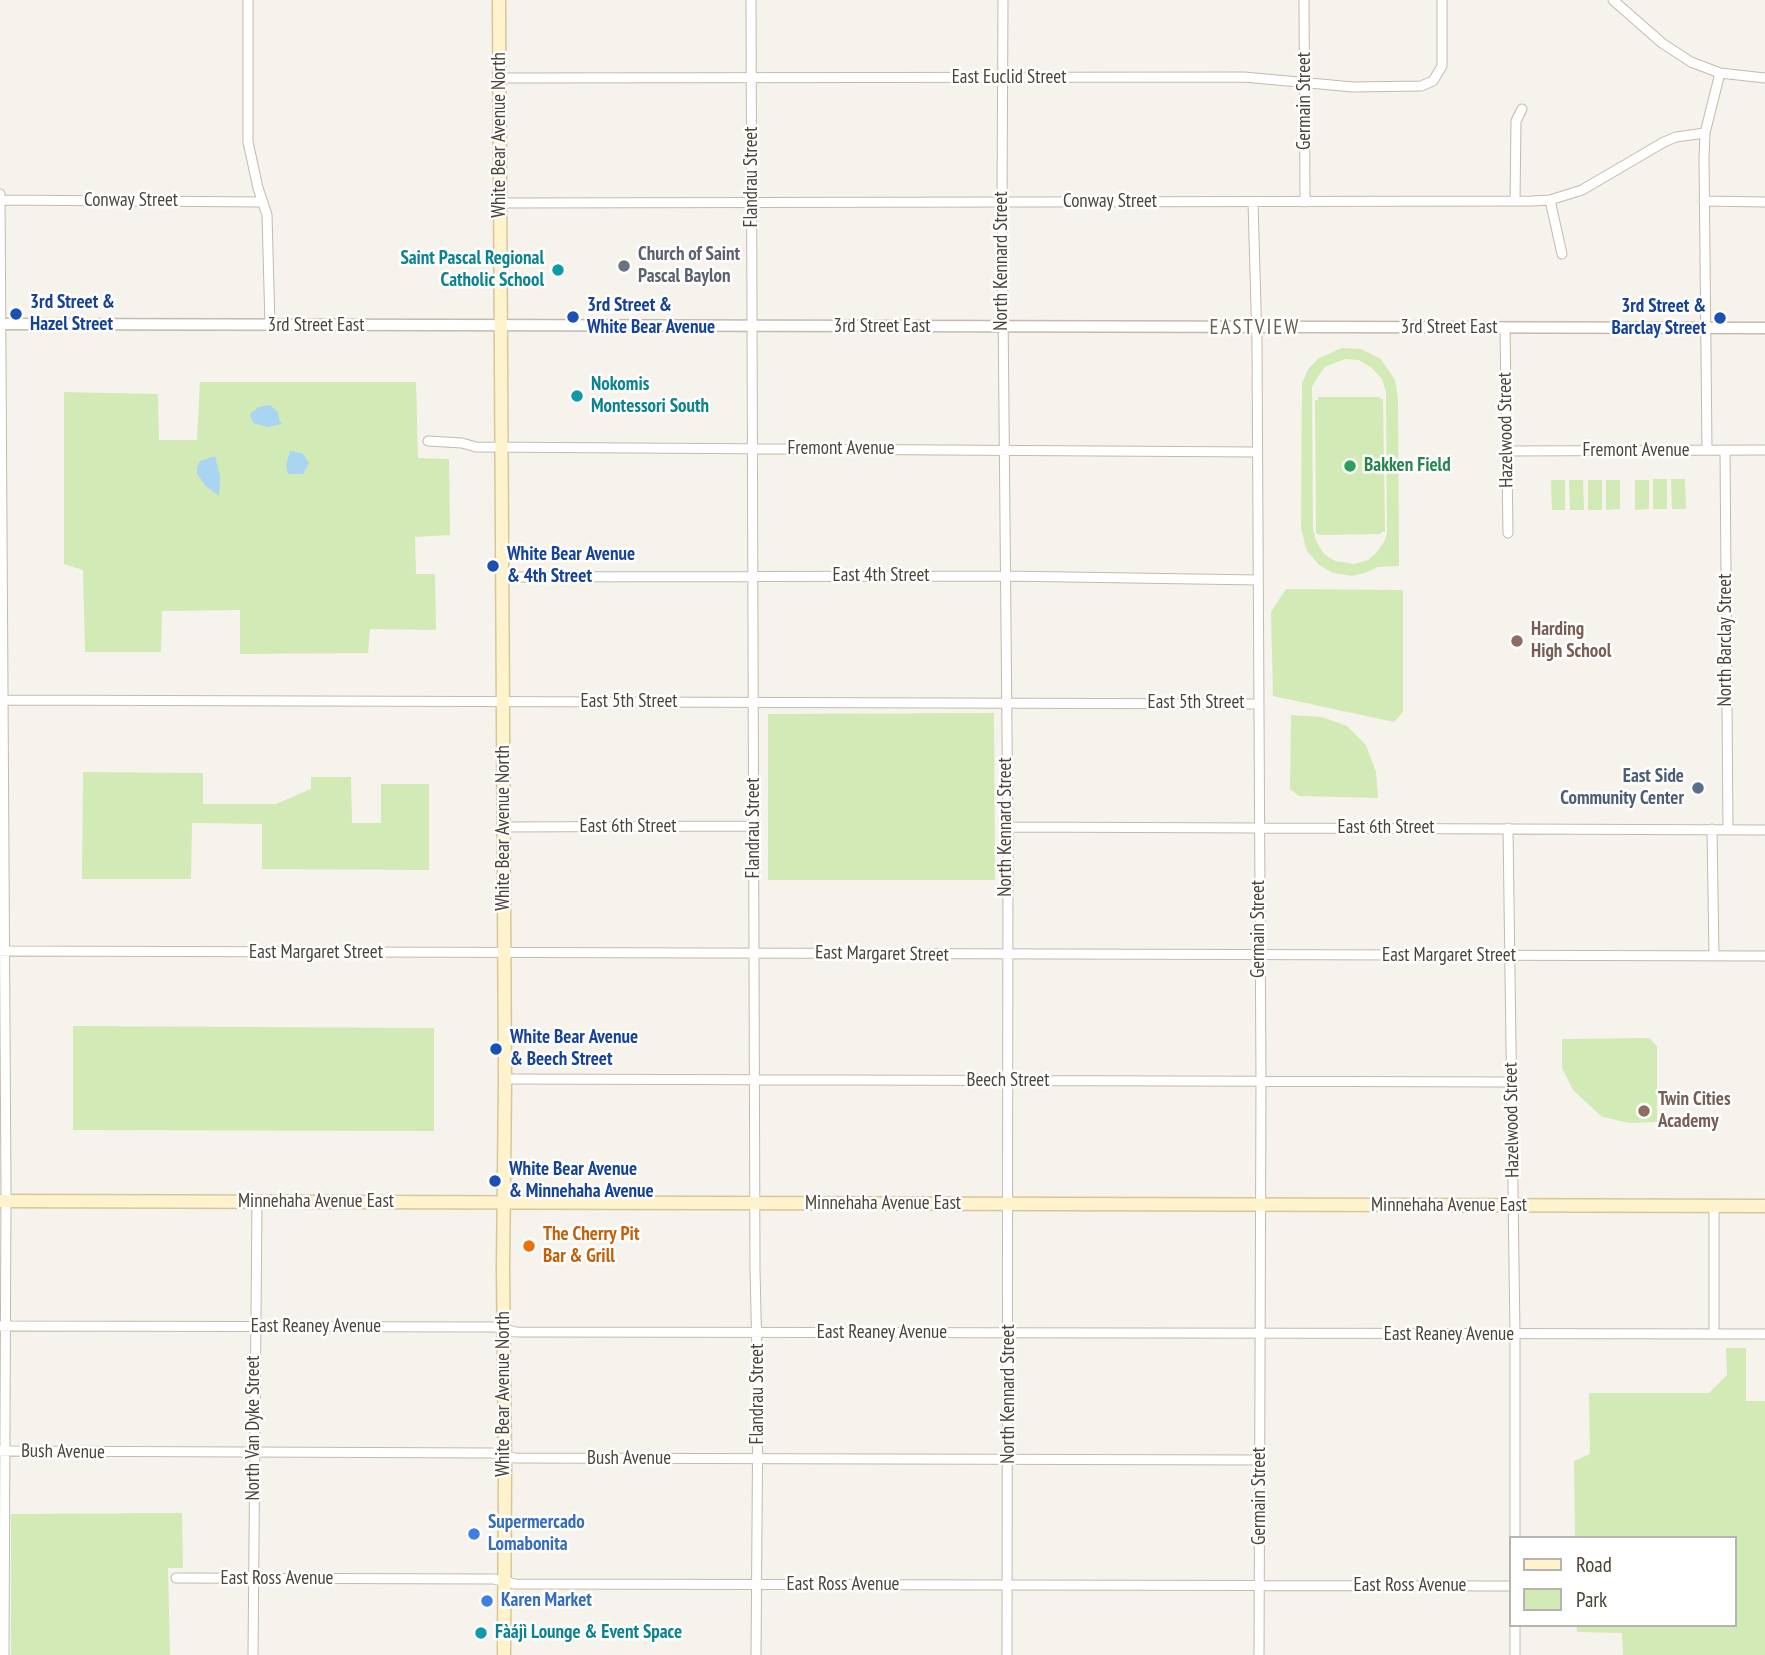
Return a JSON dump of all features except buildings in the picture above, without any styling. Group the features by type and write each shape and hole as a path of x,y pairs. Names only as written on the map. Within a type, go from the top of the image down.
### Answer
{"main road":[{"name":"White Bear Avenue North","path":"499,0 505,1079 504,1655"},
{"name":"Minnehaha Avenue East","path":"3,1201 1765,1206"}],"street":[{"path":"248,0 248,142 267,215 270,326"},
{"name":"Flandrau Street","path":"751,0 754,1080 758,1459 756,1655"},
{"name":"North Kennard Street","path":"1003,0 1009,1204 1007,1655"},
{"name":"Germain Street","path":"1304,0 1306,202"},
{"name":"East Euclid Street","path":"500,78 1244,77 1353,87 1422,86 1433,81 1442,66 1442,0"},
{"path":"1613,0 1678,55 1720,74 1765,78"},
{"path":"1707,450 1705,133 1720,74"},
{"path":"1515,201 1516,121 1522,110"},
{"name":"Conway Street","path":"500,203 1550,200 1582,190 1664,142 1705,133"},
{"path":"0,194 4,1655"},
{"name":"Conway Street","path":"0,200 262,202"},
{"path":"1550,200 1562,254"},
{"path":"1704,201 1765,202"},
{"name":"Germain Street","path":"1253,202 1261,1082 1259,1655"},
{"name":"3rd Street East","path":"1,324 1765,328"},
{"name":"Hazelwood Street","path":"1506,328 1508,533"},
{"name":"Fremont Avenue","path":"428,441 462,443 476,447 1256,452"},
{"name":"North Barclay Street","path":"1726,450 1728,829"},
{"name":"Fremont Avenue","path":"1506,451 1765,450"},
{"name":"East 4th Street","path":"503,577 1004,576 1258,580"},
{"name":"East 5th Street","path":"1,700 1258,704"},
{"name":"East 6th Street","path":"503,827 754,827"},
{"name":"East 6th Street","path":"1008,827 1765,830"},
{"name":"Hazelwood Street","path":"1508,828 1515,1536"},
{"path":"1712,829 1714,956"},
{"name":"East Margaret Street","path":"2,951 1765,956"},
{"name":"Beech Street","path":"505,1079 1511,1082"},
{"name":"North Van Dyke Street","path":"253,1655 257,1202"},
{"path":"1714,1206 1714,1334"},
{"path":"0,1340 2,1326"},
{"name":"East Reaney Avenue","path":"2,1326 495,1327 516,1332 1765,1334"},
{"name":"Bush Avenue","path":"2,1451 492,1453 515,1458 1260,1460"},
{"name":"East Ross Avenue","path":"176,1578 458,1578 515,1584 1510,1587"},
{"path":"1515,1627 1515,1655"}],"green space":[{"path":"1342,348 1361,349 1381,359 1395,380 1398,398 1399,566 1378,567 1351,576 1333,573 1319,565 1307,551 1301,529 1302,383 1309,368 1319,358","holes":["1345,359 1359,360 1372,368 1382,379 1386,392 1387,533 1375,554 1368,560 1354,564 1335,561 1324,554 1313,529 1312,387 1325,367"]},
{"path":"200,382 416,382 418,458 449,459 450,535 415,537 416,574 435,574 436,630 370,629 368,653 240,654 240,610 162,611 161,652 85,652 83,570 64,564 64,392 158,394 159,440 197,440"},
{"name":"Bakken Field","path":"1318,397 1383,399 1385,532 1381,534 1316,533 1315,400 1318,400"},
{"path":"1653,479 1667,479 1667,509 1653,509"},
{"path":"1671,479 1685,479 1686,509 1672,509"},
{"path":"1551,480 1565,480 1565,510 1552,510"},
{"path":"1569,480 1583,480 1584,510 1570,510"},
{"path":"1588,480 1602,480 1602,510 1588,510"},
{"path":"1606,480 1620,480 1620,509 1606,510"},
{"path":"1635,480 1649,480 1649,509 1635,510"},
{"path":"1286,589 1403,590 1403,712 1394,722 1273,696 1271,612"},
{"path":"994,713 995,880 768,880 768,714"},
{"path":"1291,715 1322,717 1347,726 1366,745 1376,772 1378,798 1299,796 1290,789"},
{"path":"83,772 203,773 203,804 276,804 311,789 311,777 351,777 352,823 381,823 381,784 429,784 429,870 262,869 262,824 192,823 191,879 82,879"},
{"path":"73,1026 434,1028 434,1131 73,1130"},
{"path":"1649,1038 1657,1046 1657,1122 1630,1123 1602,1117 1573,1090 1562,1068 1562,1039"},
{"path":"1726,1348 1746,1348 1746,1401 1765,1401 1765,1655 1623,1655 1622,1633 1577,1632 1576,1627 1737,1627 1737,1536 1575,1536 1574,1461 1590,1454 1589,1393 1709,1393 1727,1375"},
{"path":"182,1513 183,1568 168,1568 170,1655 11,1655 11,1514"}],"water":[{"path":"270,405 278,412 282,424 268,427 253,423 250,414 259,407"},
{"path":"290,451 302,453 309,463 303,474 288,474 286,465"},
{"path":"215,456 220,477 219,496 206,486 197,474 200,461"}],"place":[{"name":"Church of Saint Pascal Baylon","path":"624,266"},
{"name":"Saint Pascal Regional Catholic School","path":"558,270"},
{"name":"3rd Street & Hazel Street","path":"16,314"},
{"name":"3rd Street & White Bear Avenue","path":"573,317"},
{"name":"3rd Street & Barclay Street","path":"1720,318"},
{"name":"Nokomis Montessori South","path":"577,396"},
{"name":"Bakken Field","path":"1350,466"},
{"name":"White Bear Avenue & 4th Street","path":"493,566"},
{"name":"Harding High School","path":"1517,641"},
{"name":"East Side Community Center","path":"1698,788"},
{"name":"White Bear Avenue & Beech Street","path":"496,1049"},
{"name":"Twin Cities Academy","path":"1644,1111"},
{"name":"White Bear Avenue & Minnehaha Avenue","path":"495,1181"},
{"name":"The Cherry Pit Bar & Grill","path":"529,1246"},
{"name":"Supermercado Lomabonita","path":"474,1534"},
{"name":"Karen Market","path":"487,1601"},
{"name":"Fàájì Lounge & Event Space","path":"481,1633"}],"district":[{"name":"EASTVIEW","path":"1255,328"}]}
